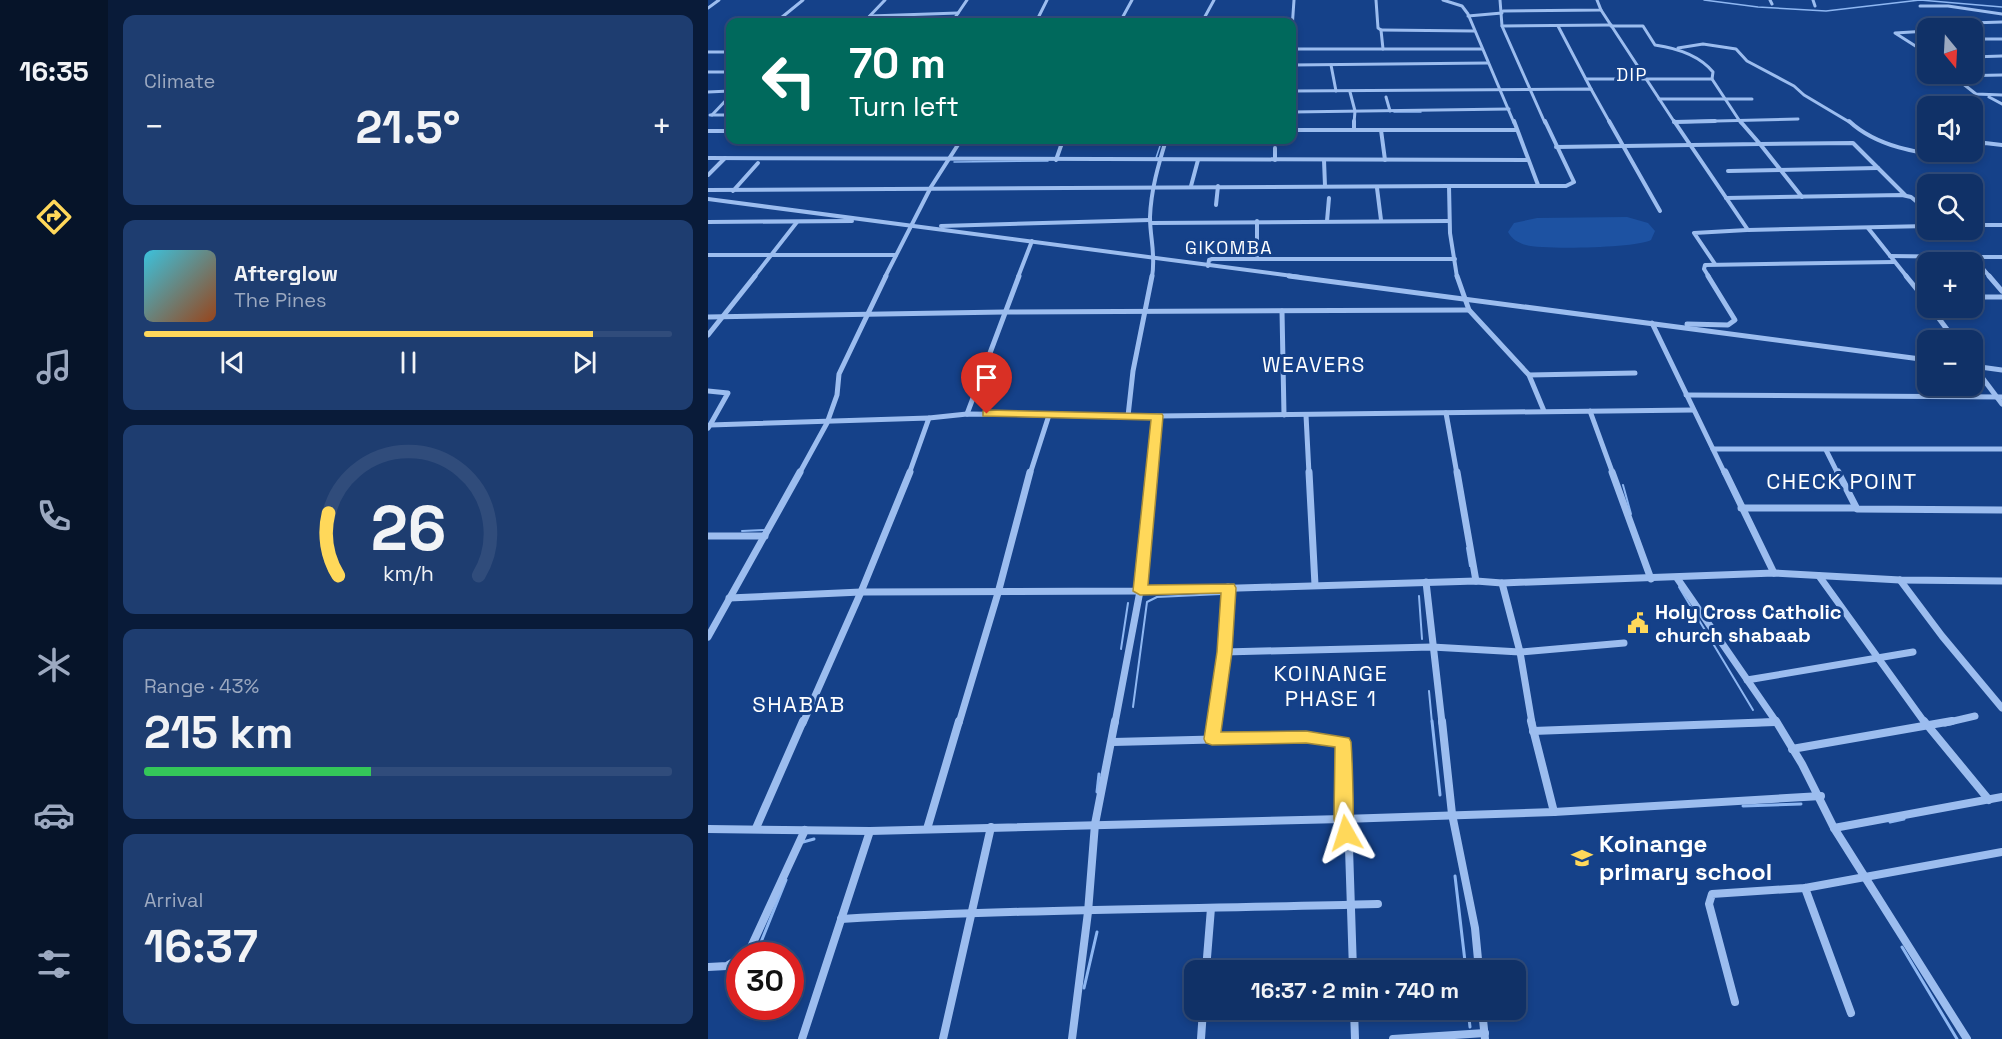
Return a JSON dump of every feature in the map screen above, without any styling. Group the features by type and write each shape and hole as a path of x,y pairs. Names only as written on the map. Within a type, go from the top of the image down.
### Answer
{"street":[{"path":"708,8 719,0"},
{"path":"781,18 803,0"},
{"path":"870,16 885,0"},
{"path":"955,18 967,0"},
{"path":"1038,18 1047,0"},
{"path":"1122,18 1132,0"},
{"path":"1204,18 1214,0"},
{"path":"1293,18 1294,0"},
{"path":"1376,0 1378,28 1382,30 1474,31"},
{"path":"1443,0 1462,6 1468,16 1502,90 1538,186"},
{"path":"708,190 1574,184 1502,26 1500,0"},
{"path":"1597,0 1611,26 1704,169 1748,230"},
{"path":"1813,0 1815,6"},
{"path":"1920,6 1948,6 2002,14"},
{"path":"1468,16 1502,12 1601,10"},
{"path":"870,16 958,13"},
{"path":"1983,23 2002,22"},
{"path":"1502,26 1643,26 1655,45 1678,48 1703,44 1736,49 1747,61 1763,71 1794,86 1804,95 1845,117 1869,135 1890,144 1926,154 1971,160 1975,159 1976,148 1980,144 1989,143 2002,146"},
{"path":"1558,26 1622,146 1660,211"},
{"path":"1382,30 1383,49"},
{"path":"1917,32 1895,33 1917,47"},
{"path":"1983,39 2002,39"},
{"path":"1678,48 1710,68 1713,72 1712,79 1725,99 1802,197"},
{"path":"1296,49 1482,49"},
{"path":"708,52 726,52"},
{"path":"1983,57 2002,57"},
{"path":"1296,65 1488,63"},
{"path":"1331,65 1336,91"},
{"path":"708,72 726,72"},
{"path":"1983,75 2002,75"},
{"path":"1586,79 1712,79"},
{"path":"1963,84 1976,94 2002,95"},
{"path":"1296,91 1591,89"},
{"path":"708,92 726,94"},
{"path":"1350,92 1355,111 1354,130"},
{"path":"1986,95 2002,104"},
{"path":"1386,97 1390,111"},
{"path":"710,115 726,98"},
{"path":"1659,99 1752,99"},
{"path":"1296,112 1509,110"},
{"path":"710,115 726,115"},
{"path":"1674,122 1798,119"},
{"path":"1296,130 1516,130"},
{"path":"1381,130 1384,159"},
{"path":"708,131 726,131"},
{"path":"1556,147 1850,142 1856,144 1906,195 1917,201"},
{"path":"708,637 827,423 837,395 839,374 866,314 931,187 958,144"},
{"path":"1056,160 1062,144"},
{"path":"1128,416 1133,371 1147,311 1155,259 1151,221 1152,187 1165,144"},
{"path":"1275,148 1275,160"},
{"path":"708,158 1527,160"},
{"path":"708,176 725,158"},
{"path":"1191,186 1198,160"},
{"path":"1324,160 1326,186"},
{"path":"733,191 758,164"},
{"path":"1728,171 1878,168"},
{"path":"1216,205 1218,186"},
{"path":"1449,186 1448,221 1464,300 1469,310 1529,375 1544,411"},
{"path":"1377,188 1381,220"},
{"path":"1726,198 1906,195"},
{"path":"1327,221 1329,198"},
{"path":"708,199 1917,359"},
{"path":"708,222 880,221"},
{"path":"922,227 1151,221 1448,221"},
{"path":"1257,221 1257,259"},
{"path":"708,335 797,222"},
{"path":"1983,225 2002,225"},
{"path":"1715,264 1694,233 1917,226"},
{"path":"1868,228 1917,287"},
{"path":"967,414 1032,241"},
{"path":"708,255 896,255"},
{"path":"1890,256 1917,256"},
{"path":"1983,257 2002,257"},
{"path":"1208,266 1212,258 1455,259"},
{"path":"1675,326 1728,325 1735,320 1704,269 1705,265 1894,262"},
{"path":"1983,269 2002,291"},
{"path":"1983,297 2002,297"},
{"path":"708,317 1004,312 1469,310"},
{"path":"1282,311 1284,415"},
{"path":"1652,323 1774,573"},
{"path":"1983,367 2002,370"},
{"path":"1529,375 1635,373"},
{"path":"1983,377 2002,404"},
{"path":"708,391 728,393 709,427"},
{"path":"1686,395 1999,397"},
{"path":"709,427 929,418 967,414 1157,416 1693,410"},
{"path":"1590,411 1651,579"},
{"path":"1446,413 1476,581"},
{"path":"1306,414 1315,585"},
{"path":"927,829 998,593 1034,458 1049,415"},
{"path":"1072,1039 1088,912 1095,824 1113,742 1140,591 1157,416"},
{"path":"756,828 861,592 914,462 929,418"},
{"path":"1713,449 2002,449"},
{"path":"1826,450 1855,508"},
{"path":"1741,508 2002,510"},
{"path":"708,536 765,536"},
{"path":"729,598 861,592 998,593 1476,581 1502,583 1774,573 1900,580 2002,581"},
{"path":"1819,576 1928,727 1989,800"},
{"path":"1677,578 1792,748 1821,796 1834,828 1967,1039"},
{"path":"1900,580 2002,708"},
{"path":"1426,582 1452,814 1475,928 1478,960"},
{"path":"1502,583 1520,652 1533,731 1554,812"},
{"path":"1212,739 1224,652 1228,588"},
{"path":"1224,652 1432,647 1520,652 1624,643"},
{"path":"1747,680 1913,652"},
{"path":"1792,748 1928,727 1976,716"},
{"path":"1533,731 1775,722"},
{"path":"1113,742 1306,737 1343,742 1343,819 1349,848 1353,960"},
{"path":"708,829 870,831 1343,819 1554,812 1821,796"},
{"path":"1834,828 2002,798"},
{"path":"944,1039 991,827"},
{"path":"753,942 805,830"},
{"path":"802,1039 870,831"},
{"path":"1736,1002 1709,904 1712,894 1805,888 2002,852"},
{"path":"1805,888 1851,1013"},
{"path":"841,919 972,912 1088,912 1378,904"},
{"path":"1207,960 1211,908"},
{"path":"708,967 726,966"},
{"path":"1201,1039 1202,1020"},
{"path":"1354,1020 1355,1039"},
{"path":"1394,1039 1485,1036 1483,1020"}],"shaded area":[{"path":"1627,217 1648,223 1655,231 1651,240 1628,245 1536,247 1518,242 1508,232 1514,223 1537,218"}],"waterway":[{"path":"1704,0 1758,7 1826,11 1920,0 2002,7"},
{"path":"1394,112 1421,112"},
{"path":"1156,158 1161,144"},
{"path":"954,162 1048,161"},
{"path":"1623,485 1631,514"},
{"path":"742,531 765,530"},
{"path":"1467,548 1470,566"},
{"path":"1679,587 1753,710"},
{"path":"1133,707 1147,602 1157,597 1221,594"},
{"path":"1419,596 1422,639"},
{"path":"1121,649 1128,603"},
{"path":"1429,691 1432,723"},
{"path":"1432,721 1440,795"},
{"path":"1097,792 1099,774"},
{"path":"1743,806 1801,804"},
{"path":"1890,822 1904,819"},
{"path":"803,842 814,839"},
{"path":"1455,876 1465,960"},
{"path":"761,942 786,880"},
{"path":"1084,988 1097,932"},
{"path":"1902,947 1957,1039"},
{"path":"1469,1020 1470,1027"}],"place":[{"name":"Holy Cross Catholic church shabaab","path":"1638,623"},
{"name":"Koinange primary school","path":"1582,858"}],"district":[{"name":"DIP","path":"1632,75"},
{"name":"GIKOMBA","path":"1229,248"},
{"name":"WEAVERS","path":"1314,365"},
{"name":"CHECK POINT","path":"1842,481"},
{"name":"KOINANGE PHASE 1","path":"1331,686"},
{"name":"SHABAB","path":"799,704"}],"route":[{"path":"987,414 1088,417 1157,416 1140,591 1228,588 1224,652 1212,739 1306,737 1343,742 1343,819 1346,833"}]}
